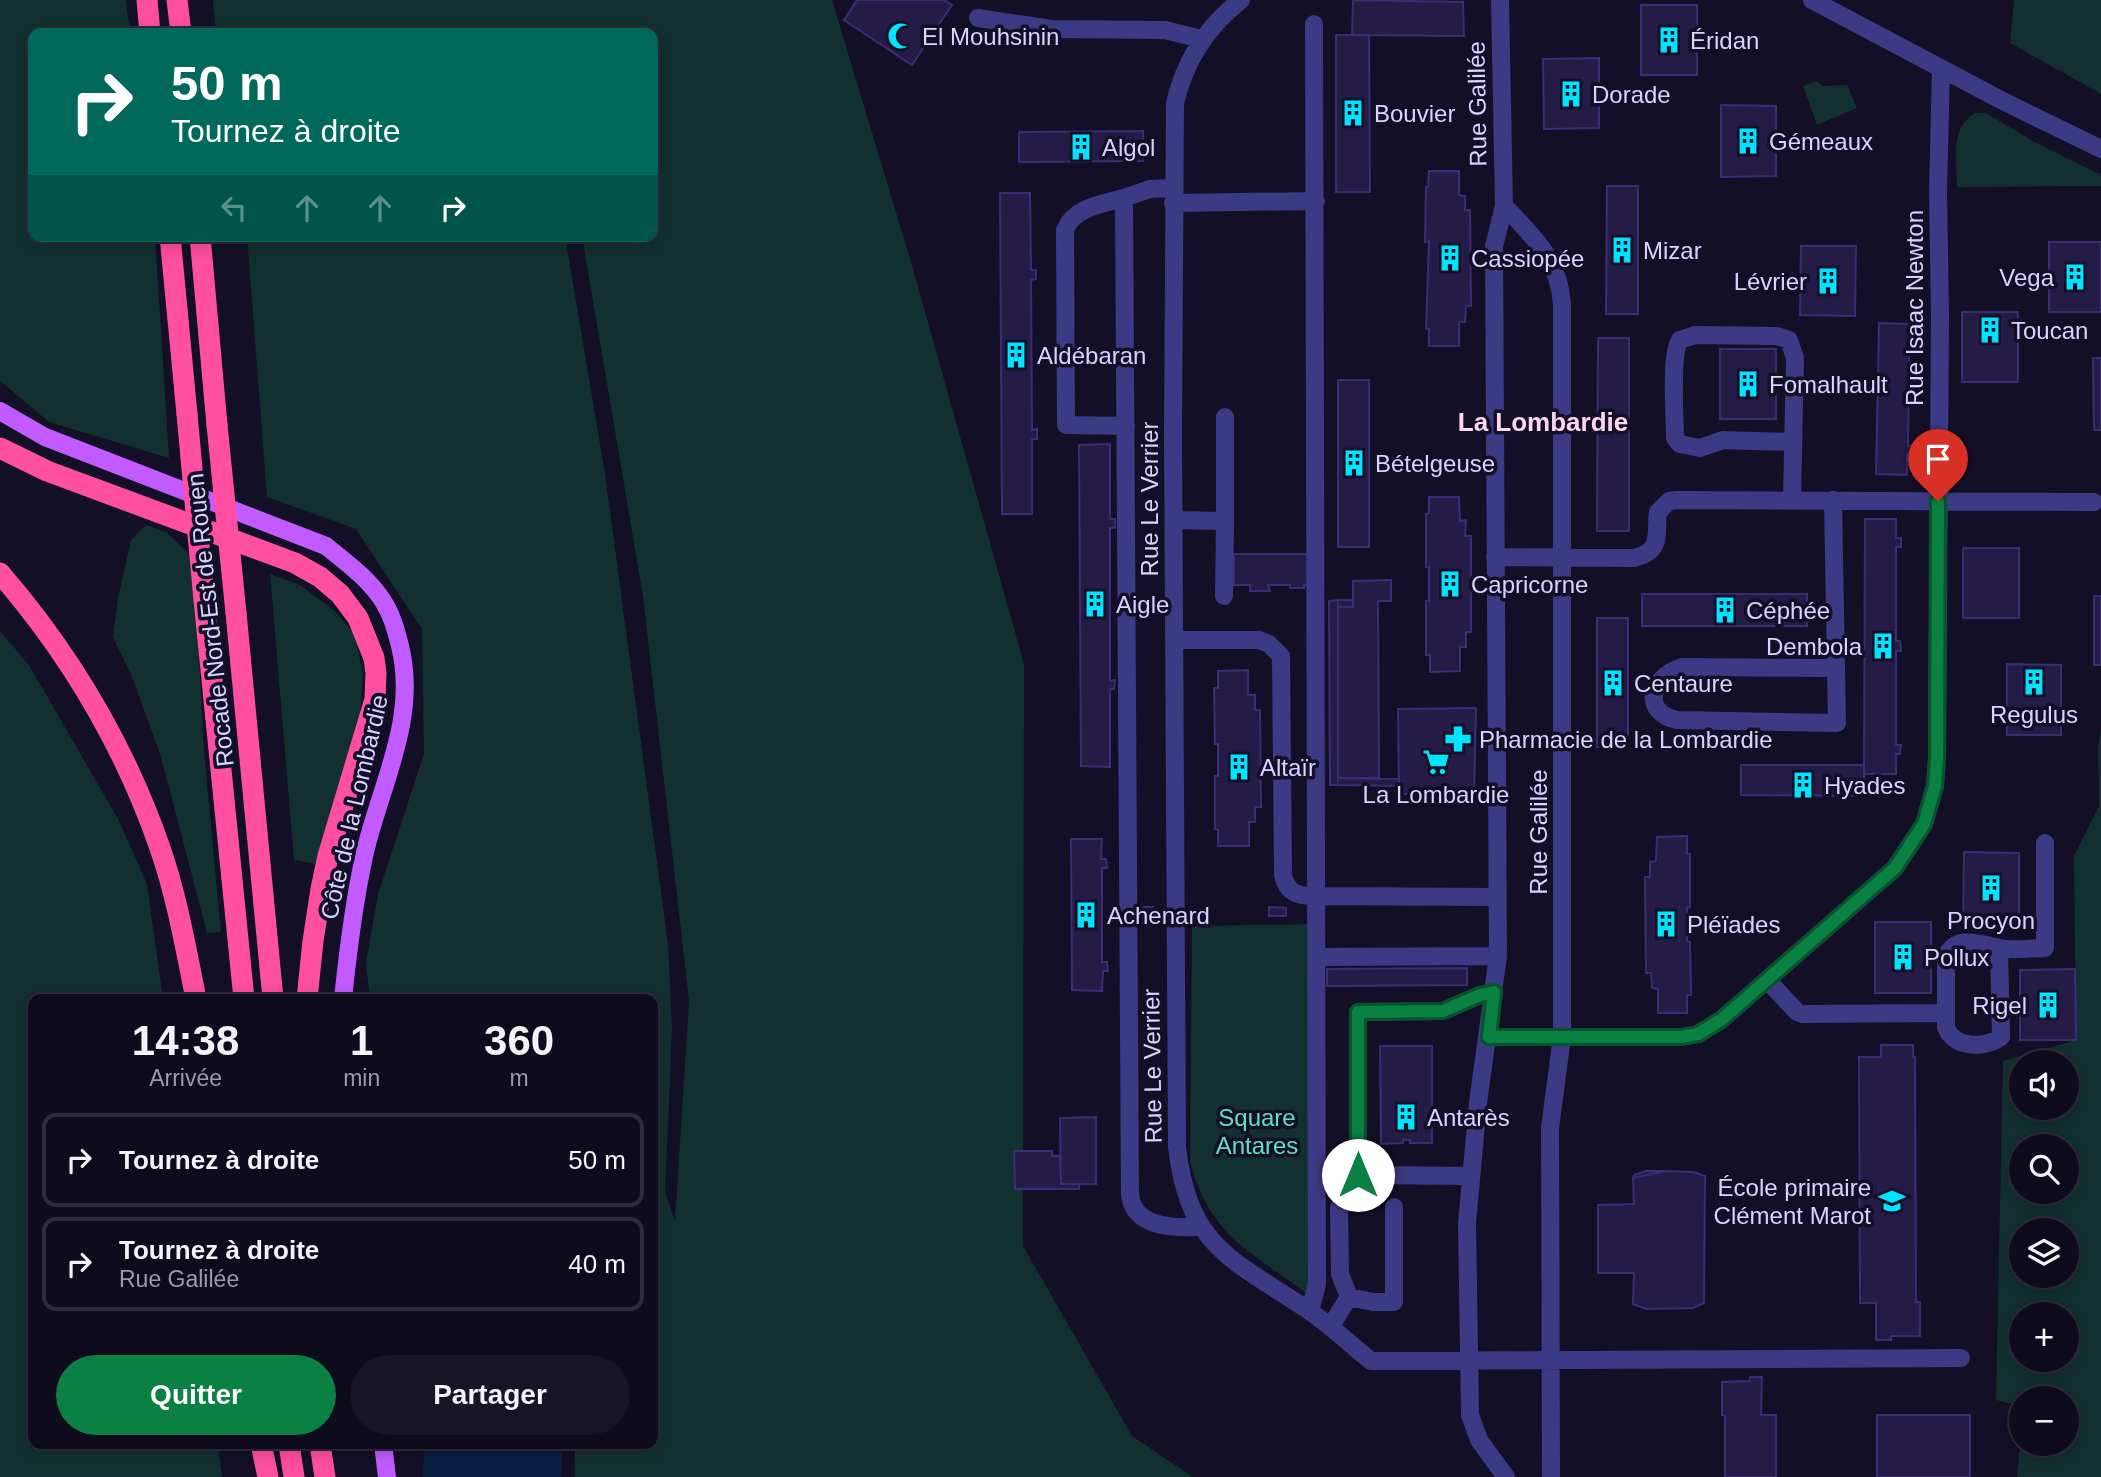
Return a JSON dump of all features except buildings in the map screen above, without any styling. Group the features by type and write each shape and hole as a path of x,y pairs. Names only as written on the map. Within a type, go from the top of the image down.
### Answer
{"highway":[{"path":"147,0 150,28"},
{"path":"177,0 180,28"},
{"name":"Rocade Nord-Est de Rouen","path":"171,242 243,994"},
{"name":"Rocade Nord-Est de Rouen","path":"201,242 273,994"},
{"path":"0,448 47,471 295,563 320,577 340,594 358,618 374,658 374,699 328,856 313,941 308,994"},
{"path":"0,573 35,614 79,680 127,765 160,850 195,994"},
{"path":"262,1449 268,1477"},
{"path":"290,1449 294,1477"},
{"path":"321,1449 325,1477"}],"main road":[{"name":"Côte de la Lombardie","path":"0,411 45,437 326,547 351,565 383,601 393,619 404,660 406,688 401,726 387,783 366,850 350,933 344,994"},
{"path":"384,1449 387,1477"}],"street":[{"name":"Rue Le Verrier","path":"1200,1227 1180,1171 1177,1147 1173,196 1175,103 1180,80 1201,39 1241,0"},
{"name":"Rue Galilée","path":"1500,0 1504,206 1494,246 1498,956 1467,1223 1470,1415 1473,1428 1506,1477"},
{"path":"1812,0 2101,149"},
{"path":"978,18 1051,29 1165,30 1201,39"},
{"path":"1310,1311 1317,1284 1314,24"},
{"name":"Rue Isaac Newton","path":"1489,1037 1681,1037 1698,1034 1721,1020 1895,868 1918,834 1935,786 1937,758 1940,279 1938,180 1941,68"},
{"path":"1126,426 1066,425 1065,230 1068,223 1075,215 1150,189 1173,196 1316,201"},
{"path":"1124,198 1130,1194 1135,1209 1150,1223 1185,1228 1200,1227 1226,1255 1255,1278 1310,1311 1371,1361 1961,1358"},
{"name":"Rue Galilée","path":"1504,206 1533,236 1553,265 1561,284 1562,1037 1550,1128 1551,1477"},
{"path":"1792,442 1723,440 1700,448 1680,444 1675,438 1675,350 1680,340 1695,335 1777,336 1789,340 1795,358 1792,500"},
{"path":"1224,596 1225,417"},
{"path":"1833,500 1836,723 1676,720 1660,711 1654,694 1657,682 1664,675 1682,667 1835,668"},
{"path":"1495,557 1634,558 1644,555 1654,549 1658,512 1669,501 2094,502"},
{"path":"1174,520 1225,521"},
{"path":"1174,639 1259,640 1269,644 1281,656 1283,875 1290,891 1297,895 1315,896 1497,897"},
{"path":"1999,948 2001,1037 1988,1043 1956,1042 1949,1037 1945,1013 1948,951 1961,943 1982,943 1999,948 2045,948 2045,843"},
{"path":"1316,957 1498,956"},
{"path":"1767,981 1802,1014 1945,1013"},
{"path":"1471,1176 1358,1175 1358,1012 1443,1011 1494,992"},
{"path":"1339,1207 1340,1274 1349,1297"},
{"path":"1349,1297 1373,1302 1394,1302 1394,1207"},
{"path":"1330,1327 1349,1297"}],"green space":[{"path":"0,0 126,0 129,28 28,28 28,242 155,242 169,458 49,422 0,381"},
{"path":"213,0 832,0 911,262 1024,664 1023,1246 1132,1436 1193,1477 575,1477 575,1449 658,1449 658,994 369,994 366,963 378,894 424,754 422,629 356,529 267,497 247,242 566,242 605,474 668,944 672,1028 665,1192 675,1221 689,1001 643,596 583,242 658,242 658,28 216,28"},
{"path":"2014,0 2101,0 2101,94 2010,43"},
{"path":"1816,81 1823,86 1847,85 1857,108 1817,125 1803,86"},
{"path":"1975,113 1986,113 2036,143 2101,175 2101,186 1957,187 1958,136 1961,128"},
{"path":"146,525 166,532 188,553 195,582 204,751 221,932 207,933 161,757 133,679 113,637 118,598 131,540"},
{"path":"270,574 300,585 335,611 355,635 363,674 360,718 316,864 294,860"},
{"path":"0,631 29,665 118,819 147,884 162,994 28,994 28,1449 219,1449 222,1477 0,1477"},
{"path":"2101,729 2101,1477 2017,1477 2019,1456 2079,1456 2079,1386 2009,1386 2009,1403 1996,1400 2003,1061 2009,1059 2009,1120 2079,1120 2079,1050 2041,1050 2076,1040 2074,856 2099,806 2098,748"},
{"name":"Square Antares","path":"1321,924 1324,1295 1317,1302 1257,1258 1224,1229 1199,1189 1190,1162 1192,926"}],"water":[{"path":"424,1449 562,1449 561,1477 423,1477"}],"place":[{"name":"El Mouhsinin","path":"901,36"},
{"name":"Éridan","path":"1669,40"},
{"name":"Dorade","path":"1571,94"},
{"name":"Bouvier","path":"1353,113"},
{"name":"Gémeaux","path":"1748,141"},
{"name":"Algol","path":"1081,147"},
{"name":"Mizar","path":"1622,250"},
{"name":"Cassiopée","path":"1450,258"},
{"name":"Vega","path":"2075,277"},
{"name":"Lévrier","path":"1828,281"},
{"name":"Toucan","path":"1990,330"},
{"name":"Aldébaran","path":"1016,355"},
{"name":"Fomalhault","path":"1748,384"},
{"name":"Bételgeuse","path":"1354,463"},
{"name":"Capricorne","path":"1450,584"},
{"name":"Aigle","path":"1095,604"},
{"name":"Céphée","path":"1725,610"},
{"name":"Dembola","path":"1883,646"},
{"name":"Regulus","path":"2034,682"},
{"name":"Centaure","path":"1613,683"},
{"name":"Pharmacie de la Lombardie","path":"1458,739"},
{"name":"La Lombardie","path":"1436,762"},
{"name":"Altaïr","path":"1239,767"},
{"name":"Hyades","path":"1803,785"},
{"name":"Procyon","path":"1991,888"},
{"name":"Achenard","path":"1086,915"},
{"name":"Pléïades","path":"1666,924"},
{"name":"Pollux","path":"1903,957"},
{"name":"Rigel","path":"2048,1005"},
{"name":"Antarès","path":"1406,1117"},
{"name":"École primaire Clément Marot","path":"1892,1201"}],"district":[{"name":"La Lombardie","path":"1543,422"}],"route":[{"path":"1358,1175 1358,1012 1443,1011 1494,992 1489,1037 1681,1037 1698,1034 1721,1020 1895,868 1924,824 1935,786 1938,501"}]}
